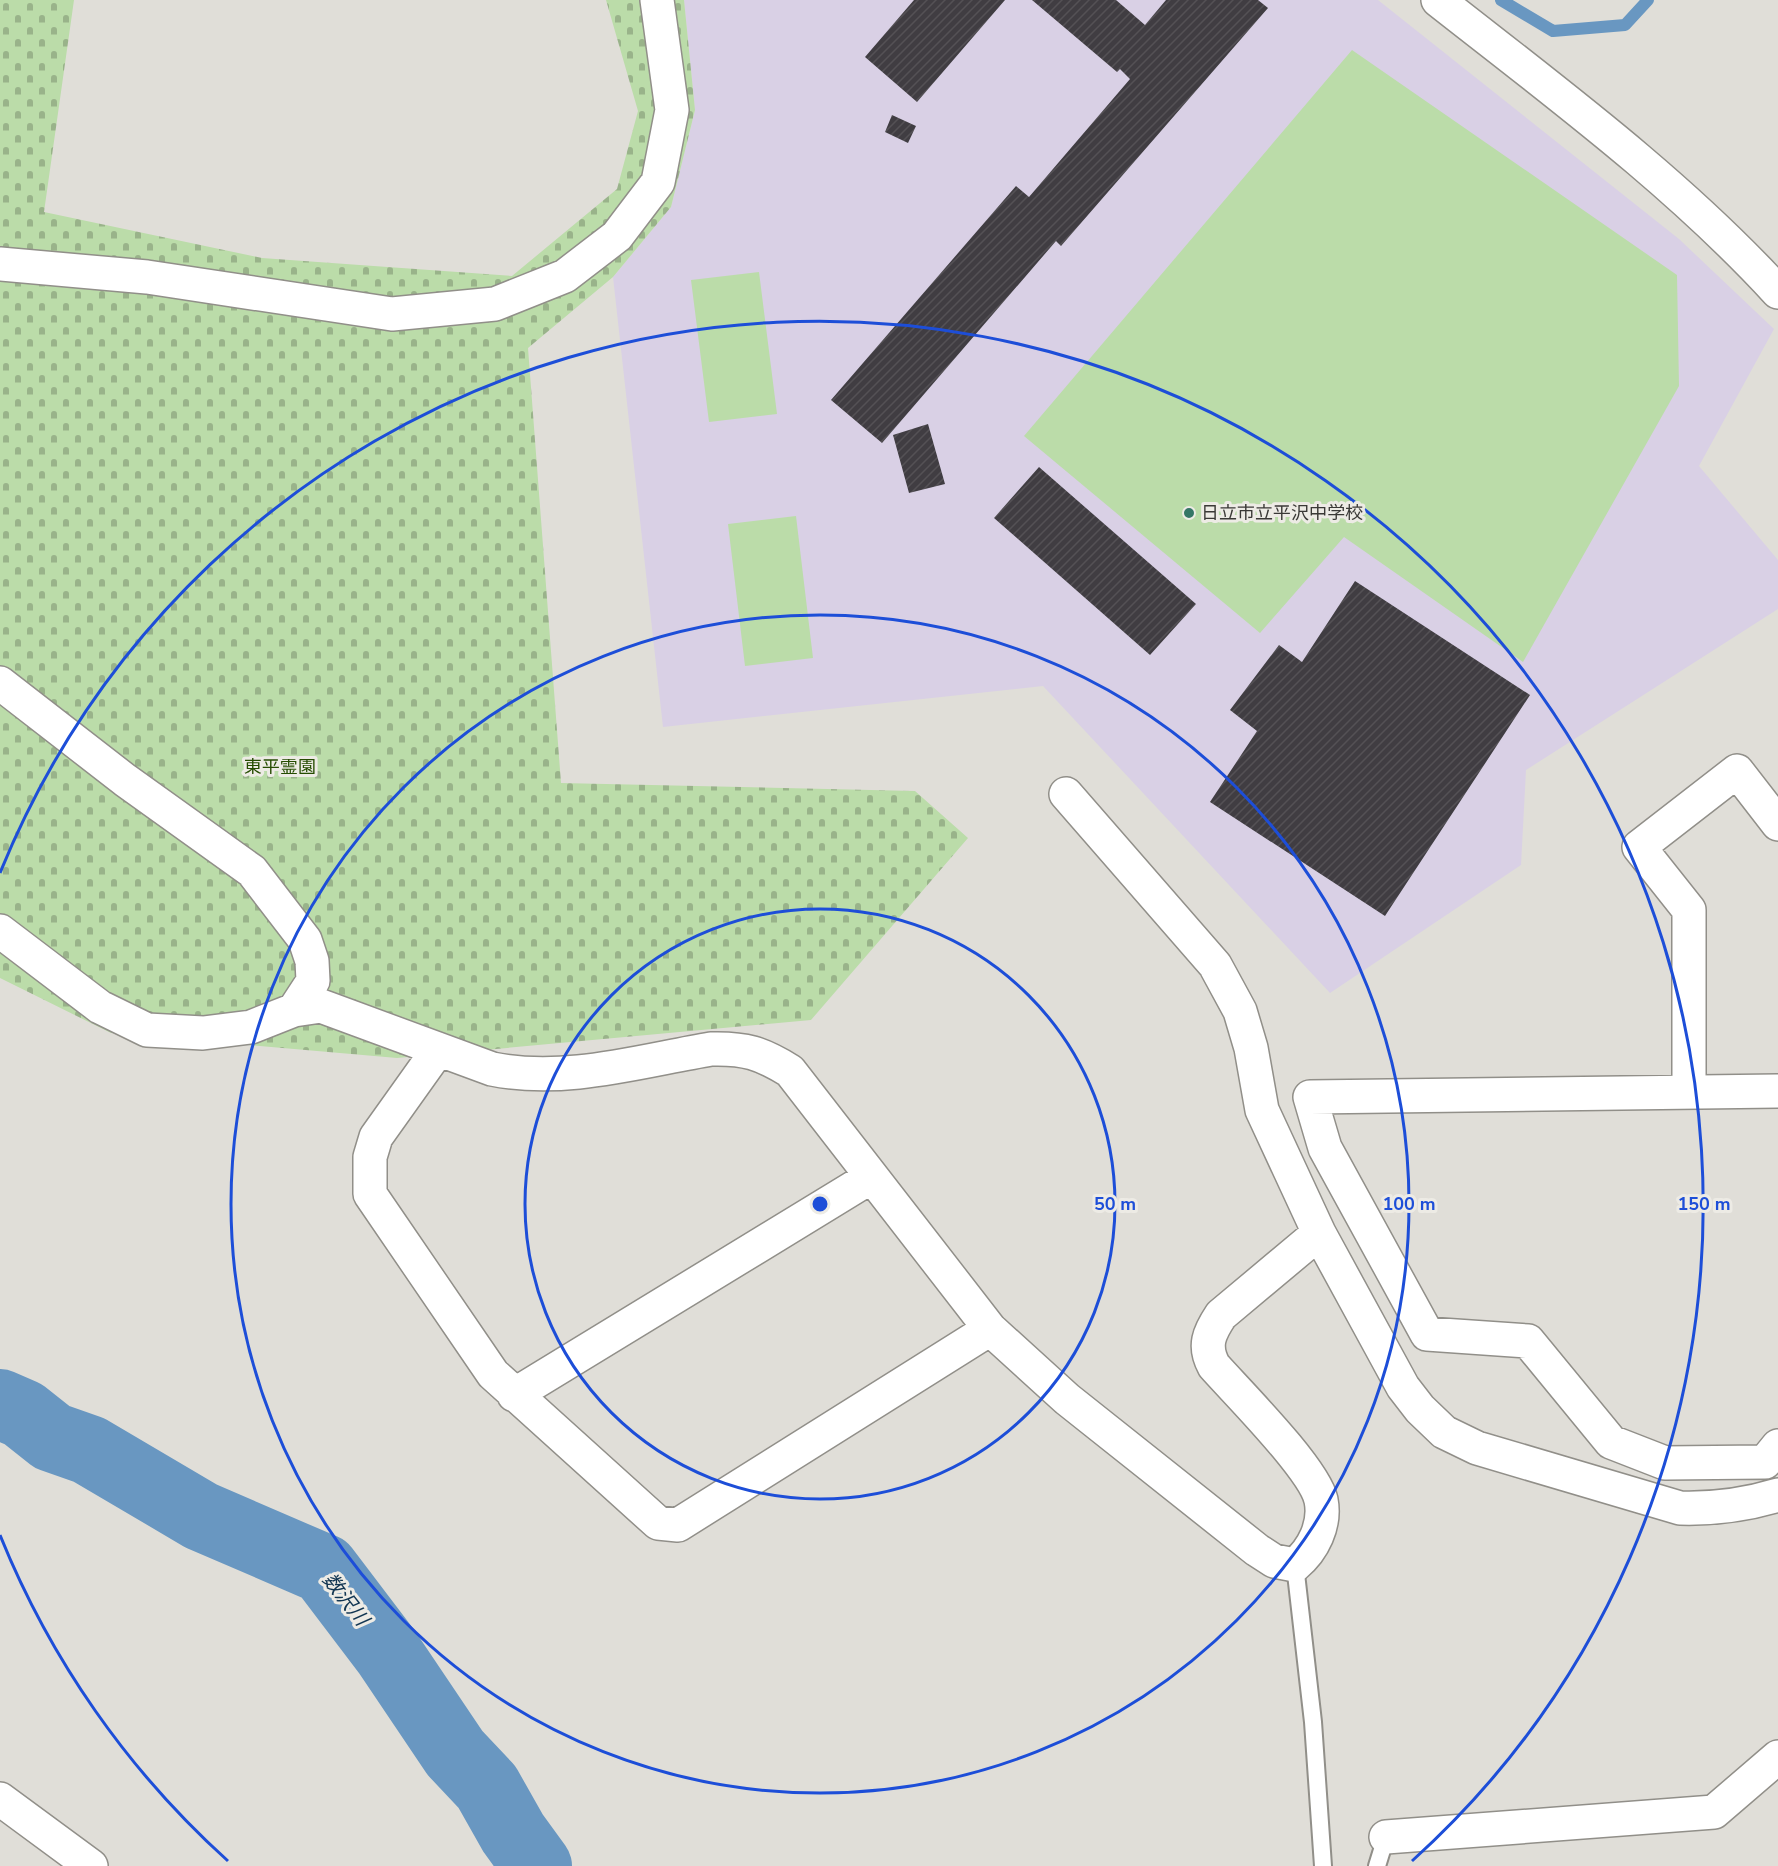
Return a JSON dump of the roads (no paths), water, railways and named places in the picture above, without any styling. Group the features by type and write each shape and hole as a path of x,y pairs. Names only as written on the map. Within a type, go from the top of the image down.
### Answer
{"street":[{"path":"0,264 147,277 392,314 495,304 565,276 617,237 658,182 672,110 657,0"},
{"path":"1438,0 1606,131 1736,247 1778,292"},
{"path":"0,683 125,780 252,871 305,940 312,961 313,981 294,1010"},
{"path":"1689,1092 1689,910 1639,847 1737,771 1778,824"},
{"path":"1066,794 1215,965 1240,1011 1251,1048 1262,1110 1319,1233 1403,1387 1420,1409 1444,1432 1477,1448 1680,1508 1713,1509 1751,1503 1778,1495"},
{"path":"0,931 100,1007 147,1030 203,1033 251,1027 294,1010 321,1006 438,1050 492,1069 514,1074 550,1076 711,1049 738,1048 765,1055 790,1071 990,1329 1067,1399 1257,1550 1274,1561 1295,1565 1311,1552 1320,1527 1321,1500 1308,1473 1214,1366 1207,1352 1212,1328 1221,1315 1319,1233"},
{"path":"438,1050 376,1137 370,1157 370,1194 493,1374 658,1523 678,1525 990,1329"},
{"path":"1778,1091 1310,1097 1325,1148 1427,1334 1528,1341 1611,1442 1665,1463 1765,1462 1778,1446"},
{"path":"514,1395 872,1177"},
{"path":"1382,1851 1714,1812 1778,1757"},
{"path":"0,1799 91,1866"}],"lane":[{"path":"1295,1565 1313,1722 1323,1866"}],"waterway":[{"path":"1501,0 1553,31 1625,25 1648,0"},
{"name":"数沢川","path":"0,1404 23,1414 52,1437 89,1450 201,1516 324,1569 387,1652 455,1753 487,1787 513,1833 537,1866"}],"place":[{"name":"日立市立平沢中学校","path":"1189,513"}],"park label":[{"name":"東平霊園","path":"280,767"}]}
